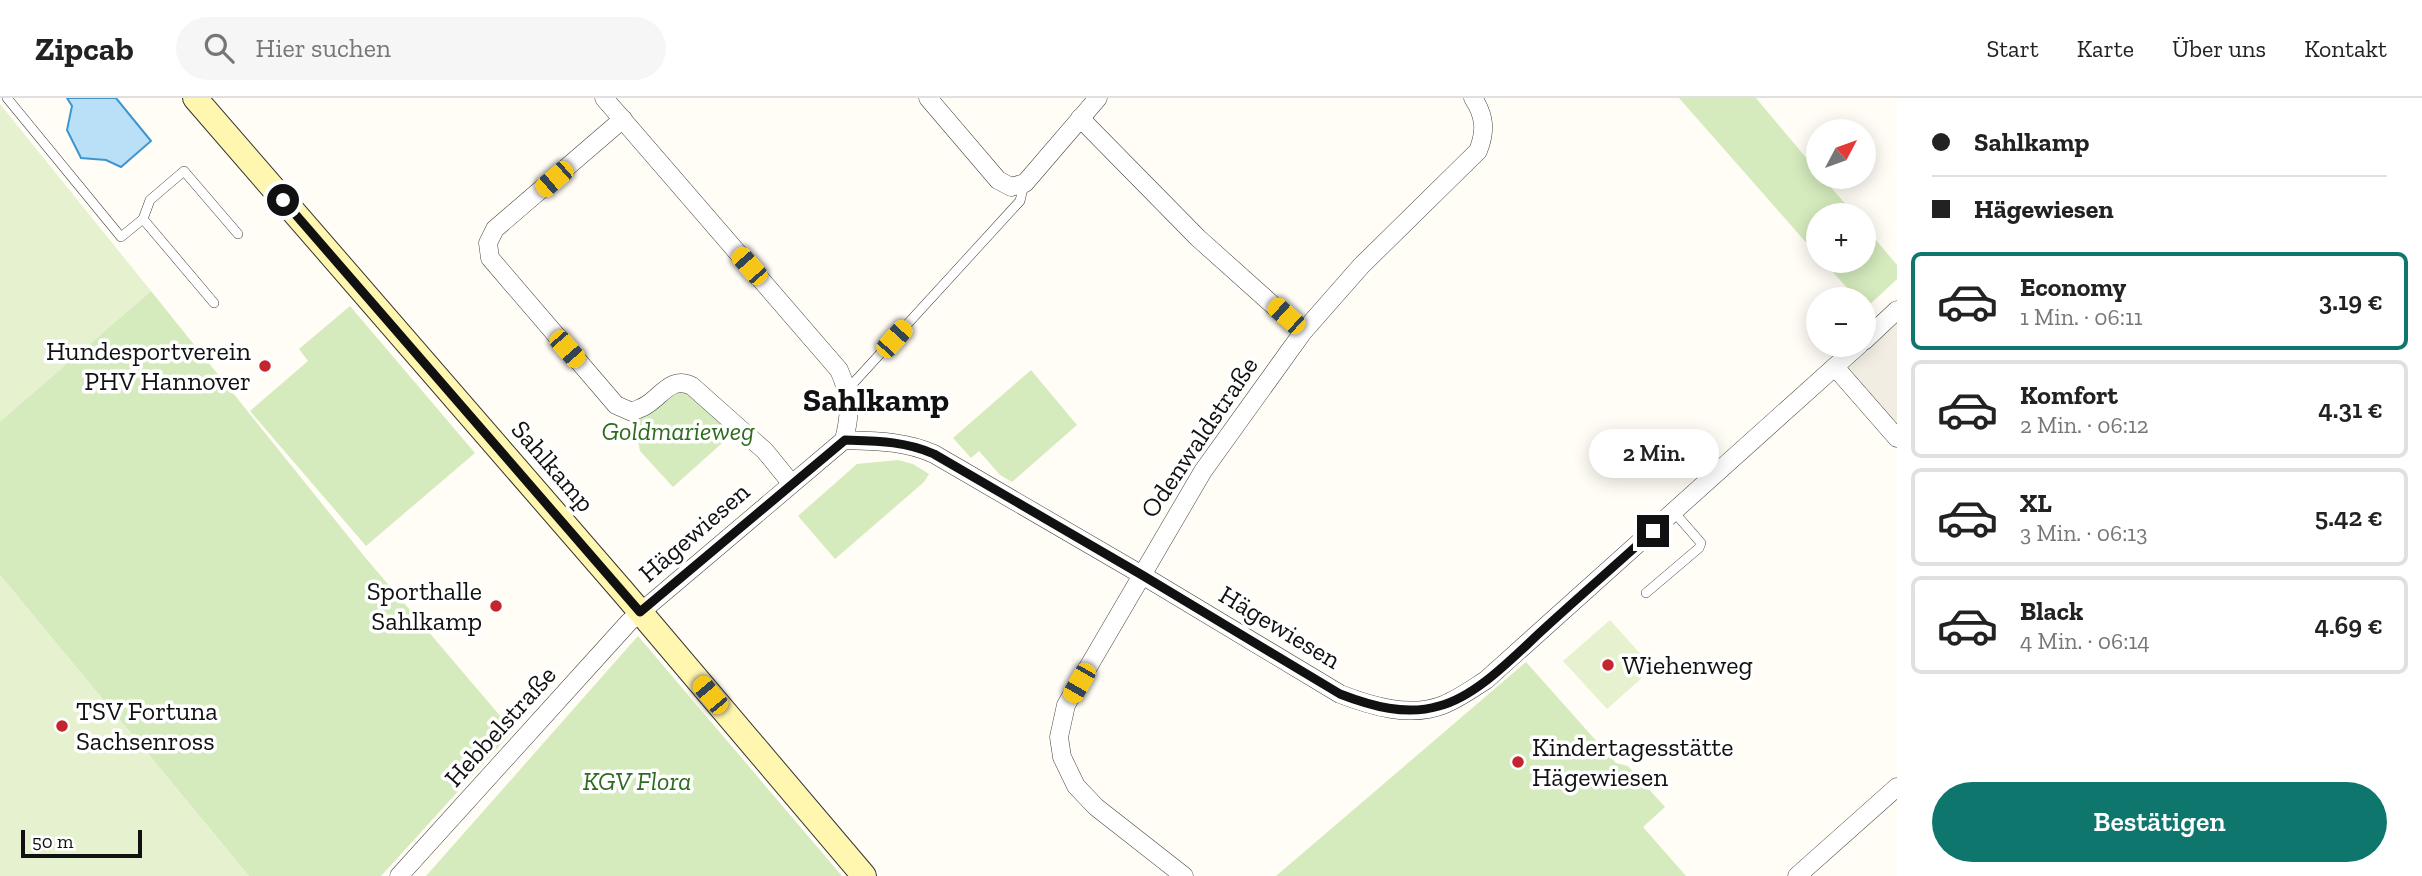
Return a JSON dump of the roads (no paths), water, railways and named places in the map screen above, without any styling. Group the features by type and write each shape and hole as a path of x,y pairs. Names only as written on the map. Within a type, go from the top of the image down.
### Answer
{"street":[{"name":"Sahlkamp","path":"195,98 640,612 864,876"},
{"path":"604,98 839,370 847,390 850,415 845,440"},
{"path":"928,98 998,180 1018,185 1098,98"},
{"name":"Odenwaldstraße","path":"1184,876 1097,807 1076,786 1062,757 1059,737 1066,705 1203,471 1303,332 1361,267 1478,151 1485,136 1483,118 1473,98"},
{"path":"1080,118 1198,238 1303,332"},
{"path":"623,119 495,229 488,243 490,258 615,405 632,412 647,405 673,384 685,383 692,386 765,451 791,483"},
{"path":"1876,330 1897,310"},
{"name":"Hägewiesen","path":"640,612 845,440 896,442 916,446 1142,575 1340,694 1368,705 1393,709 1440,706 1486,680 1846,357"},
{"path":"1835,367 1897,438"},
{"name":"Hebbelstraße","path":"400,876 640,612"},
{"path":"1797,876 1897,787"}],"lane":[{"path":"7,98 121,237 143,219 150,200 184,171 238,234"},
{"path":"847,390 1020,201 1018,185"},
{"path":"143,219 214,303"},
{"path":"1646,593 1699,548 1701,543 1674,512"}],"water":[{"path":"67,98 116,98 151,141 121,167 106,160 81,158 67,130 72,106"}],"place":[{"name":"Hundesportverein PHV Hannover","path":"265,366"},
{"name":"Sporthalle Sahlkamp","path":"496,606"},
{"name":"Wiehenweg","path":"1608,665"},
{"name":"TSV Fortuna Sachsenross","path":"62,726"},
{"name":"Kindertagesstätte Hägewiesen","path":"1518,762"}],"district":[{"name":"Sahlkamp","path":"876,399"}],"park label":[{"name":"Goldmarieweg","path":"678,431"},
{"name":"KGV Flora","path":"637,781"}]}
